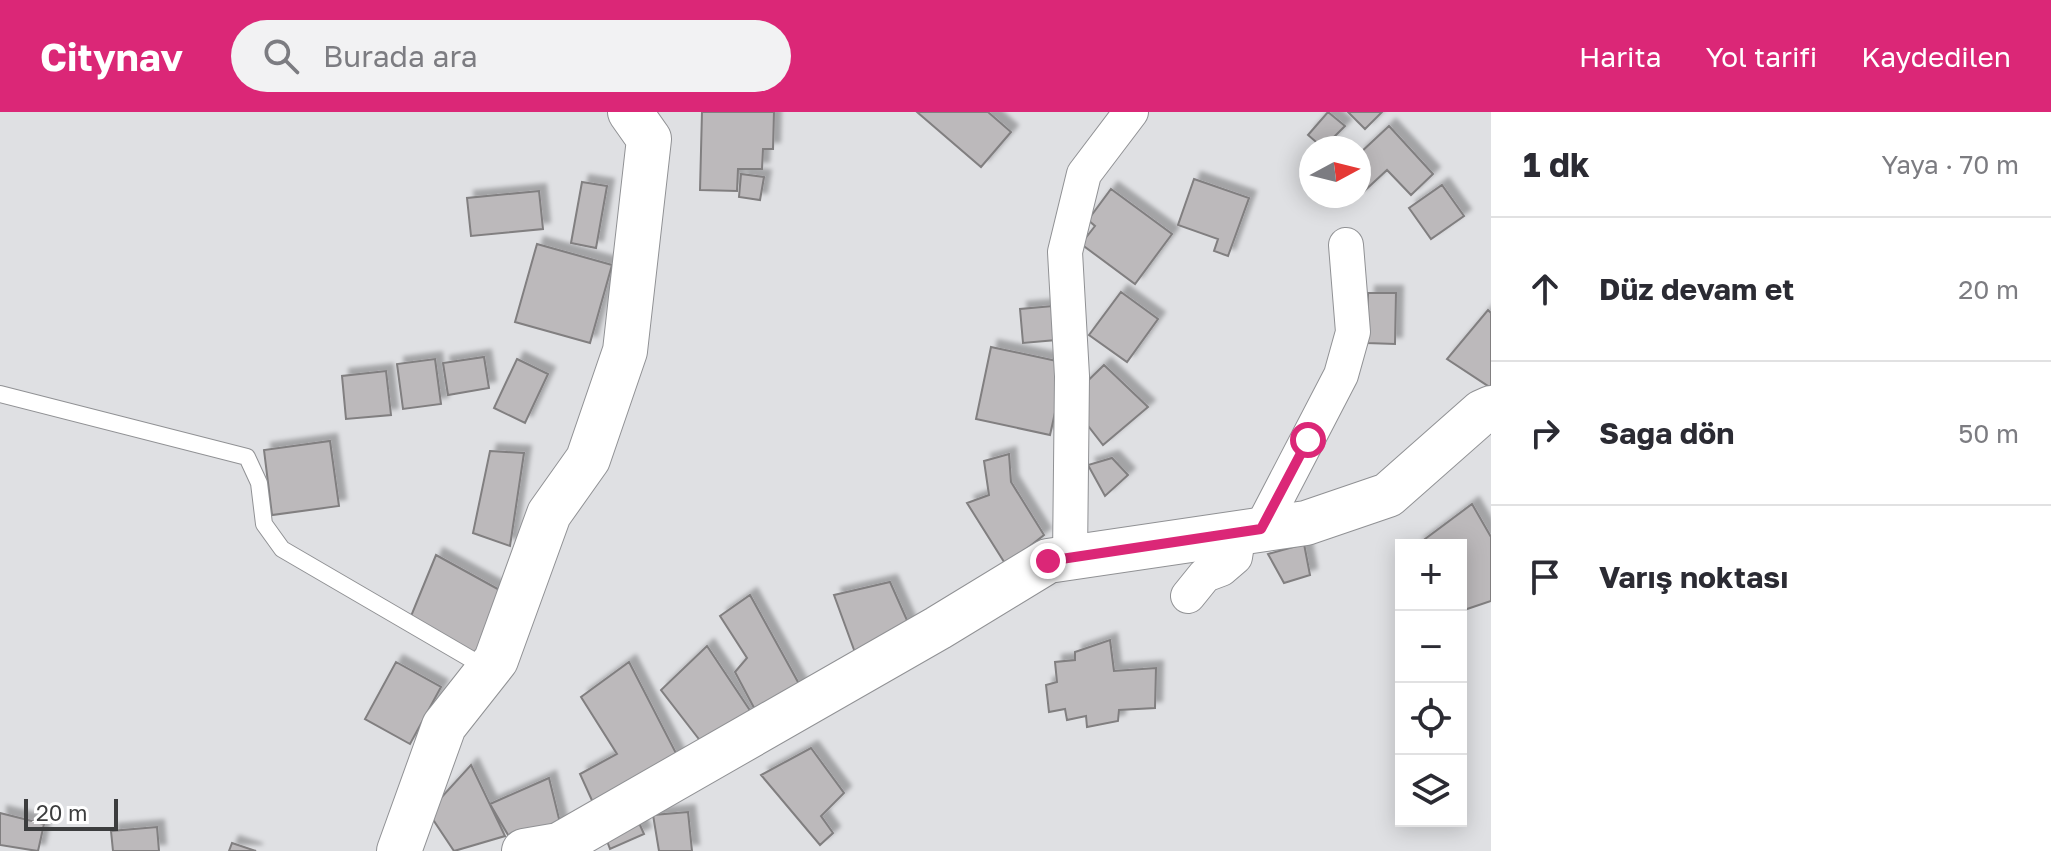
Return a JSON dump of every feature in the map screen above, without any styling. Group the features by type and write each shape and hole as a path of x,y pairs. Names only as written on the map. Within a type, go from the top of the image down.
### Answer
{"street":[{"path":"399,851 444,726 496,660 549,514 588,459 625,351 649,139 630,112"},
{"path":"1070,557 1072,376 1065,252 1084,174 1131,112"},
{"path":"1188,596 1205,575 1221,569 1235,557 1341,375 1353,332 1346,245"},
{"path":"524,851 559,845 938,628 1048,561 1306,523 1388,495 1482,412 1491,408"}],"lane":[{"path":"0,394 247,457 259,483 264,524 282,549 488,669"}],"building":[{"path":"702,112 774,112 773,149 763,149 762,169 738,169 737,191 700,190"},
{"path":"917,112 988,112 1011,132 981,167"},
{"path":"1328,112 1345,126 1335,136 1308,135"},
{"path":"1348,112 1382,112 1365,129"},
{"path":"1389,126 1433,174 1411,195 1387,170 1371,185 1371,143"},
{"path":"741,174 764,177 760,200 739,197"},
{"path":"1194,179 1249,198 1228,256 1214,251 1218,239 1178,225"},
{"path":"582,182 607,186 596,248 571,243"},
{"path":"1442,185 1464,216 1431,239 1409,208"},
{"path":"1111,189 1172,234 1135,284 1081,244 1095,226 1088,220"},
{"path":"539,191 543,229 471,236 467,198"},
{"path":"537,244 612,265 590,343 515,322"},
{"path":"1121,292 1158,319 1127,362 1089,335"},
{"path":"1368,293 1396,293 1395,344 1367,343"},
{"path":"1053,306 1056,340 1023,343 1020,309"},
{"path":"1488,310 1491,313 1491,388 1447,359"},
{"path":"991,347 1066,363 1050,435 976,419"},
{"path":"484,357 489,388 448,395 443,363"},
{"path":"435,359 441,404 403,409 397,364"},
{"path":"517,359 548,374 525,423 494,408"},
{"path":"1104,365 1148,407 1103,445 1068,400"},
{"path":"386,371 391,415 346,419 342,376"},
{"path":"330,441 339,506 272,515 264,450"},
{"path":"490,451 524,453 510,546 473,533"},
{"path":"1009,454 1011,482 1044,535 1006,565 967,503 989,495 984,461"},
{"path":"1112,458 1128,475 1105,496 1088,465"},
{"path":"1472,504 1491,537 1491,601 1467,609 1467,539 1425,539"},
{"path":"1304,544 1310,575 1284,583 1268,554"},
{"path":"436,555 505,593 480,658 409,621"},
{"path":"890,582 914,636 857,658 834,595"},
{"path":"750,595 804,693 760,719 735,672 747,658 720,616"},
{"path":"1110,640 1114,671 1156,668 1155,708 1119,710 1118,721 1087,727 1086,716 1067,720 1065,709 1049,712 1046,685 1057,682 1055,662 1075,660 1075,652"},
{"path":"707,646 753,715 705,747 661,690"},
{"path":"396,662 441,687 410,744 365,719"},
{"path":"629,662 680,761 595,807 580,774 617,754 581,697"},
{"path":"811,748 844,793 821,816 833,833 820,845 761,775"},
{"path":"471,765 505,836 454,851 428,812"},
{"path":"549,778 562,831 514,845 490,804"},
{"path":"688,812 692,851 659,851 653,815"},
{"path":"0,813 44,824 38,851 0,845"},
{"path":"635,814 644,834 610,849 604,833"},
{"path":"157,827 159,851 113,851 111,831"},
{"path":"232,843 256,851 229,851"}],"route":[{"path":"1048,561 1261,529 1308,440"}]}
